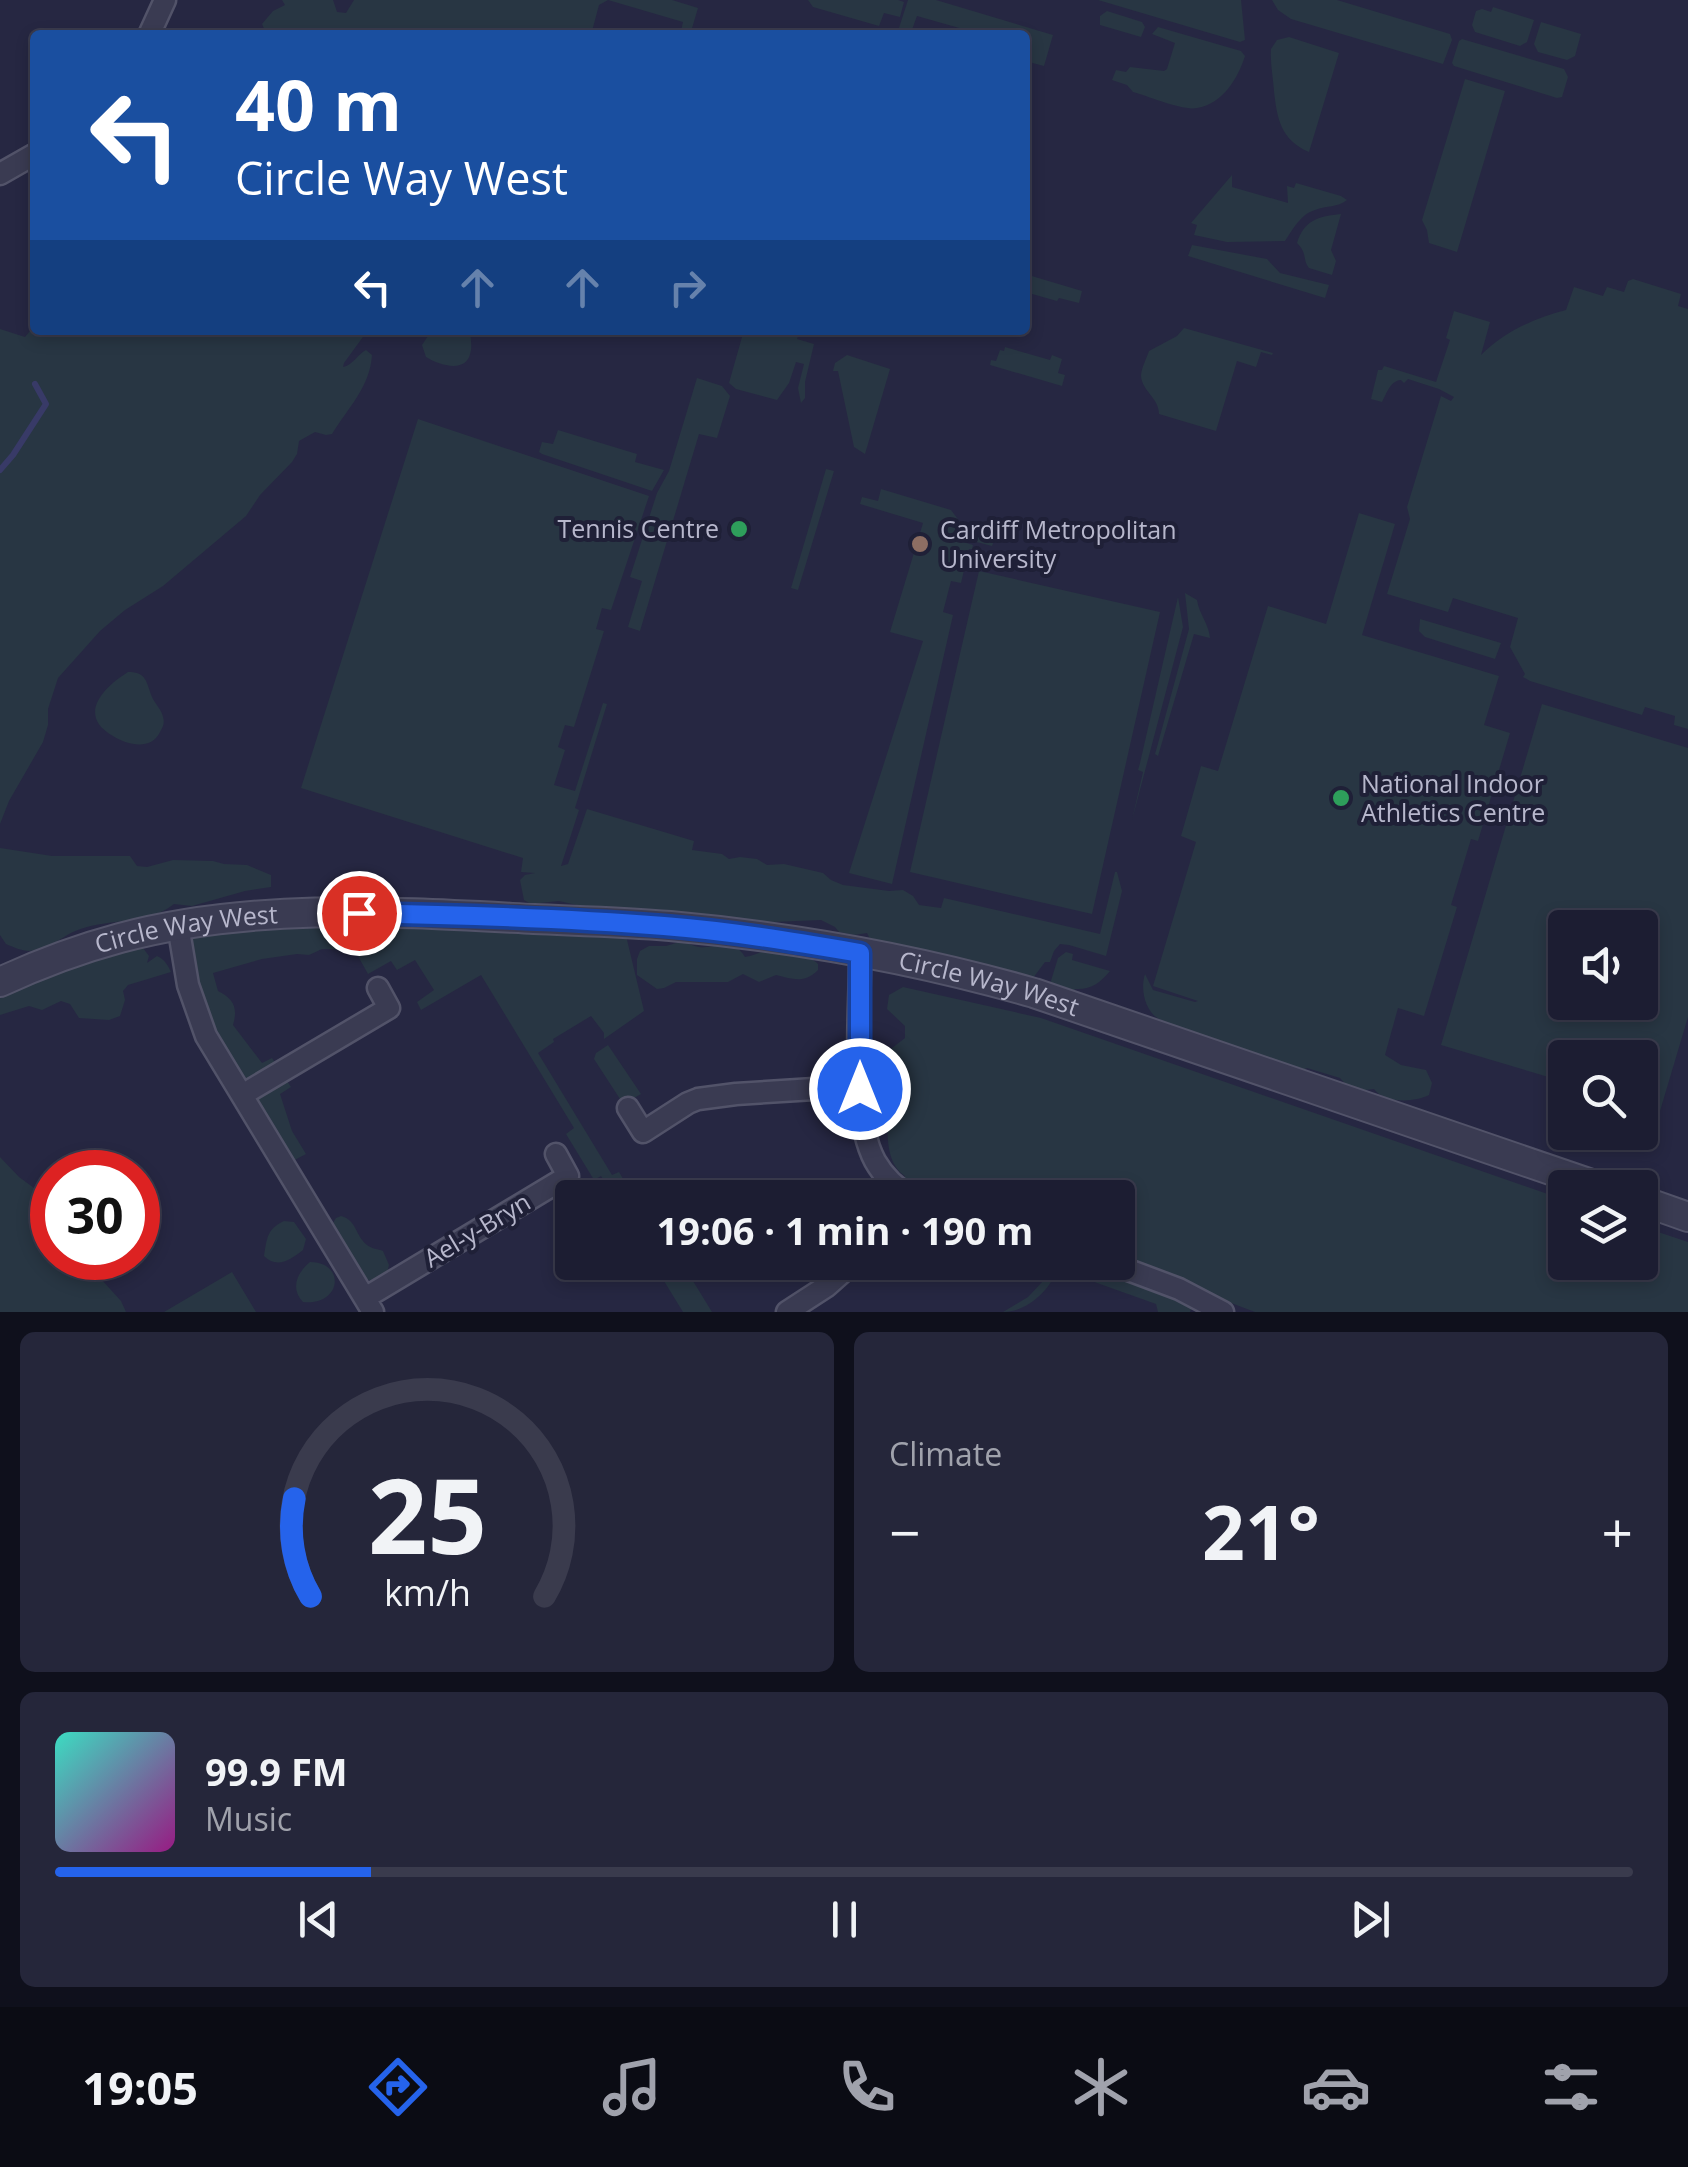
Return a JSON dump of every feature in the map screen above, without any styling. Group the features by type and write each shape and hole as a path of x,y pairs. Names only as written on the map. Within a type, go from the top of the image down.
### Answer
{"street":[{"path":"151,30 165,0"},
{"path":"0,174 30,157"},
{"name":"Circle Way West","path":"0,982 101,944 178,926 298,914 493,917 742,934 860,953 986,980 1074,1006 1551,1170"},
{"name":"Ael-y-Bryn","path":"178,926 199,1021 369,1305 568,1176 556,1154"},
{"path":"860,953 860,1089 864,1128 875,1161 889,1180"},
{"path":"242,1095 389,1008 378,988"},
{"path":"628,1108 642,1132 688,1103 709,1097 860,1089"},
{"path":"1658,1206 1688,1217"},
{"path":"1135,1272 1162,1282 1193,1305 1223,1312"},
{"path":"787,1312 834,1280"}],"shaded area":[{"path":"282,0 333,0 337,12 346,13 354,0 608,0 599,5 592,30 265,30 262,24 273,11 285,5"},
{"path":"608,0 672,0 698,8 691,30 681,30 683,22"},
{"path":"808,0 904,2 900,17 884,13 879,26 813,7"},
{"path":"908,0 936,0 1053,35 1044,66 1030,62 1030,30 966,30 917,16 912,30 898,30"},
{"path":"1098,0 1241,0 1245,40 1240,42"},
{"path":"1272,0 1337,0 1450,34 1452,40 1443,64 1291,19"},
{"path":"1493,7 1534,20 1527,42 1520,46 1475,32 1472,25 1476,11 1491,12"},
{"path":"1107,11 1142,22 1145,27 1141,37 1100,25 1100,16"},
{"path":"1541,22 1581,34 1575,56 1567,60 1538,52 1534,44"},
{"path":"1158,27 1241,51 1245,56 1242,64 1222,96 1206,106 1183,107 1133,92 1127,85 1112,80 1116,70 1126,72 1130,67 1167,69 1175,43 1152,34"},
{"path":"1289,37 1339,53 1309,152 1286,135 1277,111 1271,49 1277,40"},
{"path":"1462,39 1564,69 1568,77 1562,97 1454,66"},
{"path":"1465,79 1505,91 1457,252 1429,243 1422,220"},
{"path":"1232,175 1232,187 1288,203 1287,186 1294,188 1296,183 1347,200 1306,215 1285,241 1227,242 1194,235 1197,225 1191,223"},
{"path":"1341,214 1331,250 1336,261 1332,275 1309,268 1297,243 1300,235 1313,221"},
{"path":"1192,245 1267,259 1280,273 1329,285 1325,298 1188,256"},
{"path":"1030,275 1082,291 1079,303 1059,298 1057,301 1030,293"},
{"path":"1633,279 1681,294 1678,306 1688,309 1688,729 1674,725 1675,716 1645,707 1642,715 1523,677 1525,674 1510,647 1518,618 1453,598 1448,612 1387,594 1410,519 1407,507 1441,396 1451,401 1454,397 1408,379 1394,383 1382,402 1371,399 1378,370 1384,366 1436,382 1450,340 1446,338 1454,311 1490,322 1481,355 1520,327 1566,310 1574,287 1603,296 1607,287 1624,292"},
{"path":"1184,328 1273,353 1261,352 1256,367 1237,361 1216,431 1159,414 1142,381 1149,351"},
{"path":"0,329 25,337 30,331 30,335 364,335 343,367 366,350 372,355 363,387 332,434 315,432 299,441 292,462 246,516 163,586 100,631 58,678 43,742 0,824"},
{"path":"429,335 471,335 469,358 459,365 438,363 426,357 422,345"},
{"path":"743,335 798,335 797,339 814,344 801,403 798,388 804,364 796,362 789,383 777,400 736,389 729,383"},
{"path":"1005,347 1050,360 1052,355 1062,359 1058,373 1065,375 1062,386 990,365"},
{"path":"847,355 890,369 865,454 854,447 838,371 833,371 835,363"},
{"path":"697,378 722,386 730,396 717,438 699,434 640,631 628,627 642,581 630,577 657,493 669,471"},
{"path":"418,419 649,496 611,610 602,608 596,629 604,631 574,727 565,725 558,747 565,750 554,785 575,791 603,703 607,704 561,866 568,864 587,809 694,841 692,850 823,873 843,885 903,890 919,905 941,908 944,898 1100,934 1117,872 1122,891 1106,956 1060,944 1050,962 1021,983 875,949 867,933 839,932 821,920 772,922 715,917 709,921 624,914 617,909 559,901 531,904 524,900 520,880 535,873 521,872 523,858 301,788"},
{"path":"558,430 637,454 635,462 664,470 652,491 539,452 542,442 553,444"},
{"path":"826,469 834,471 798,590 791,588"},
{"path":"881,489 951,510 969,534 994,541 992,546 961,538 960,541 973,545 961,583 951,581 943,612 953,615 892,884 849,873 923,641 890,632 923,523 860,504 862,497 878,501"},
{"name":"National Indoor Athletics Centre","path":"1359,513 1395,524 1362,635 1499,676 1484,725 1510,733 1478,841 1471,839 1451,905 1457,907 1424,1016 1398,1008 1385,1055 1401,1065 1426,1070 1432,1083 1429,1095 1407,1100 1385,1097 1374,1089 1356,1091 1340,1078 1307,1068 1293,1074 1179,1033 1154,1015 1144,993 1145,974 1153,990 1198,1001 1153,986 1196,842 1181,836 1201,766 1218,771 1268,606 1326,624"},
{"path":"979,571 1160,612 1092,914 910,872"},
{"path":"1185,593 1197,600 1210,638 1194,634 1158,756 1155,754 1189,629"},
{"path":"1178,597 1183,627 1132,820 1143,772 1138,770"},
{"path":"1420,619 1501,643 1495,659 1425,637 1419,631"},
{"path":"128,672 145,679 164,719 156,738 145,744 119,739 96,719 95,710 103,693"},
{"path":"1542,704 1688,748 1688,1017 1660,1111 1658,1040 1548,1040 1548,1077 1441,1045"},
{"path":"0,848 52,856 130,856 137,866 147,867 173,860 247,865 271,875 271,887 192,906 174,904 150,916 85,927 47,947 26,951 6,944 0,935"},
{"path":"623,923 644,1011 604,1039 591,1016 538,1053 612,1175 619,1172 624,1180 603,1180 601,1176 594,1180 566,1134 574,1128 481,975 421,1010 417,1002 434,990 415,960 397,970 391,961 368,974 354,949 322,949 309,955 262,959 213,973 218,991 233,1005 233,1025 262,1063 272,1058 291,1087 280,1094 292,1131 306,1154 283,1166 213,1049 178,925"},
{"path":"683,941 699,947 729,945 745,957 770,950 788,951 814,961 818,970 803,979 776,975 759,982 743,974 728,982 676,982 657,989 637,975 640,951"},
{"path":"131,947 143,948 149,956 147,963 159,957 171,972 128,985 123,991 125,1000 120,1016 109,1020 79,1018 70,1004 61,1001 42,1010 29,1006 0,1015 0,995"},
{"path":"1066,952 1073,954 1072,960 1110,971 1095,985 1074,992 1050,984 1058,958"},
{"path":"903,987 1041,1018 1548,1194 1548,1280 1658,1280 1658,1232 1688,1242 1688,1312 1255,1312 1202,1292 1190,1312 1158,1312 1156,1304 1089,1280 1135,1280 1135,1180 904,1180 889,1149 887,1091 878,1059 905,1038 905,1026 887,1009 889,995"},
{"path":"608,1045 641,1094 627,1102 620,1099 594,1059"},
{"path":"0,1157 30,1185 30,1280 102,1280 126,1312 0,1312"},
{"path":"341,1216 350,1221 367,1245 383,1251 389,1265 387,1273 373,1282 359,1271 335,1230 333,1223"},
{"path":"284,1221 294,1222 306,1239 298,1254 284,1262 274,1262 264,1256 267,1239 274,1227"},
{"path":"310,1262 330,1269 335,1284 326,1297 303,1302 297,1281"},
{"path":"232,1272 256,1312 164,1312"},
{"path":"663,1280 692,1280 712,1312 683,1312"},
{"path":"1044,1280 1052,1280 1036,1299 1003,1312 1028,1297"}],"waterway":[{"path":"0,470 46,404 35,384"}],"place":[{"name":"Tennis Centre","path":"739,529"},
{"name":"Cardiff Metropolitan University","path":"920,544"},
{"name":"National Indoor Athletics Centre","path":"1341,798"}],"route":[{"path":"359,913 665,926 860,953 860,1089"}]}
